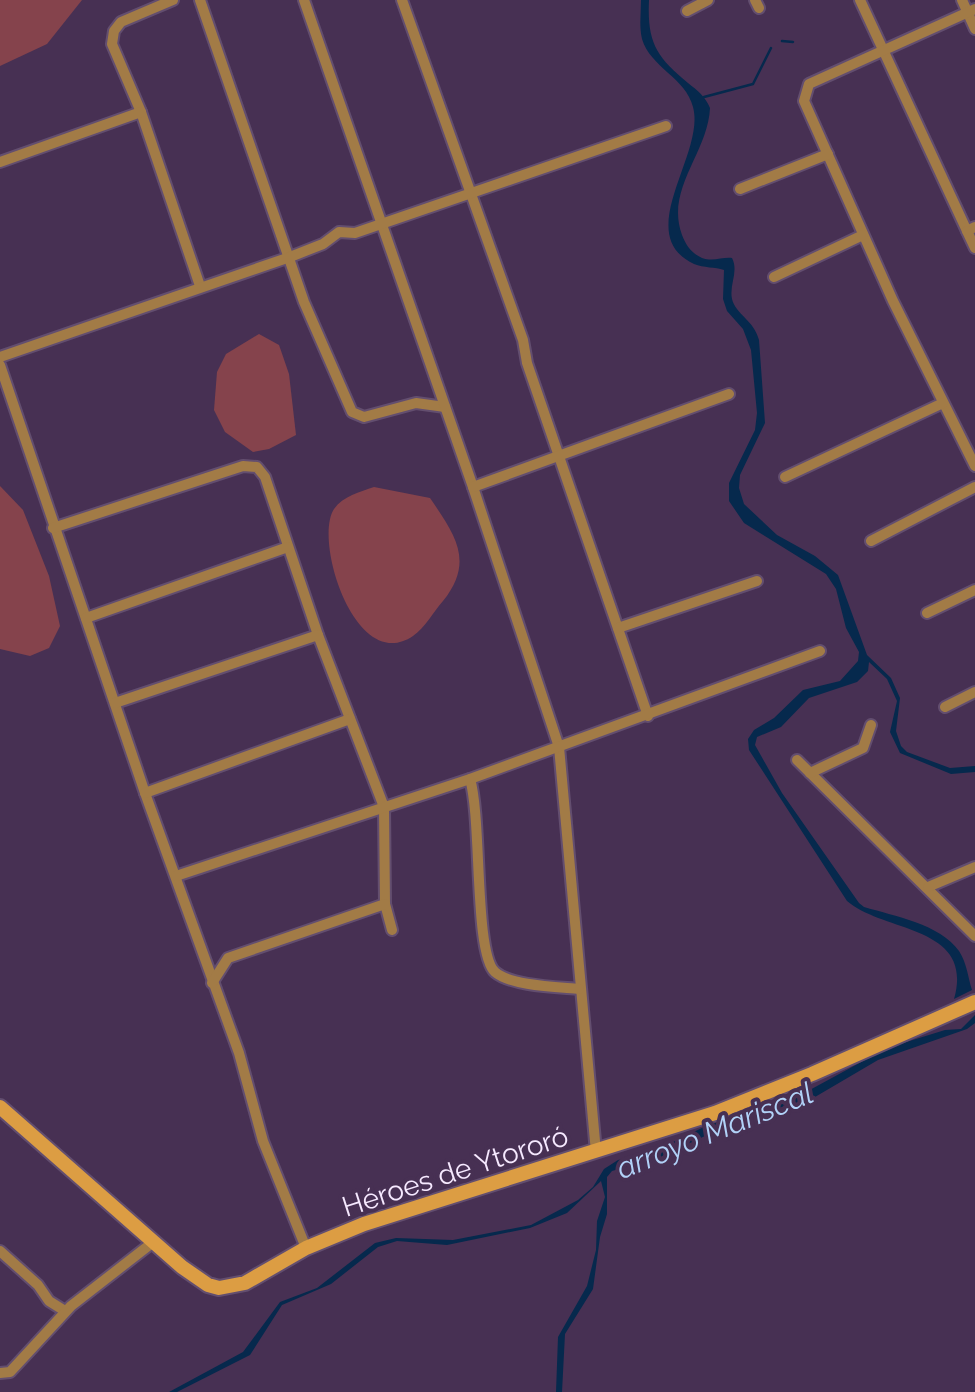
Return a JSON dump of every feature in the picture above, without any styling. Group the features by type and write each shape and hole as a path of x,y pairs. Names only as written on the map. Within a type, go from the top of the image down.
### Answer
{"main road":[{"name":"Héroes de Ytororó","path":"0,1107 152,1243 208,1285 219,1288 258,1277 306,1248 364,1224 716,1113 973,1002"}],"street":[{"path":"173,0 121,22 114,31 112,44 142,112 200,286"},
{"path":"200,0 304,302 352,412 364,417 416,403 446,407"},
{"path":"304,0 559,747 596,1152"},
{"path":"402,0 648,716"},
{"path":"686,10 708,0"},
{"path":"860,0 971,229 975,248"},
{"path":"962,0 971,11 975,29"},
{"path":"971,11 809,84 804,101 943,403 970,443 975,466"},
{"path":"0,162 142,112"},
{"path":"0,357 323,244 339,232 355,233 666,126"},
{"path":"740,190 828,154"},
{"path":"774,277 863,235"},
{"path":"0,365 145,794 239,1053 264,1141 306,1248"},
{"path":"473,486 729,394"},
{"path":"785,476 943,403"},
{"path":"54,528 244,466 257,468 265,477 318,635 384,807 385,904 392,930"},
{"path":"871,542 975,486"},
{"path":"86,618 288,546"},
{"path":"618,628 756,582"},
{"path":"927,614 975,590"},
{"path":"115,703 318,635"},
{"path":"176,876 470,780 820,651"},
{"path":"945,707 975,692"},
{"path":"145,794 350,720"},
{"path":"810,773 867,745 871,725"},
{"path":"797,760 975,936"},
{"path":"470,780 478,808 483,936 488,961 496,973 509,978 579,989"},
{"path":"928,887 975,867"},
{"path":"212,983 228,958 385,904"},
{"path":"0,1373 10,1372 66,1311 152,1243"},
{"path":"0,1251 38,1285 49,1302 66,1311"}],"shaded area":[{"path":"0,0 82,0 47,44 0,66"},
{"path":"259,334 279,345 289,374 296,435 269,449 253,452 225,432 214,410 217,372 226,354"},
{"path":"0,486 23,510 49,576 60,626 49,648 30,656 0,649"},
{"path":"374,487 430,498 454,536 460,561 453,587 425,624 413,636 392,643 374,637 357,621 344,599 329,548 334,509 347,498"}],"water":[{"path":"641,0 649,0 652,38 661,56 701,94 710,108 708,124 679,202 682,235 689,248 702,258 732,258 732,299 759,340 765,423 740,475 744,504 777,535 815,556 838,575 867,655 891,678 900,698 896,731 901,746 907,752 950,768 975,766 975,772 951,774 900,753 890,732 897,701 887,679 869,662 868,671 857,682 809,698 781,727 757,737 755,745 782,793 859,903 929,928 959,951 972,990 954,999 957,975 951,957 922,934 847,901 749,750 748,739 754,730 774,718 803,690 840,681 858,661 859,652 846,628 836,589 826,574 744,523 729,501 729,483 755,430 751,350 743,329 727,311 723,299 724,270 694,264 676,251 669,233 669,214 694,126 693,107 683,88 646,49 641,34"},
{"name":"arroyo Mariscal","path":"975,1015 975,1023 967,1029 878,1060 815,1097 739,1120 658,1158 612,1171 607,1177 607,1214 593,1289 565,1334 562,1392 556,1392 558,1337 587,1286 596,1250 597,1221 605,1197 601,1181 567,1213 530,1228 447,1245 397,1241 378,1247 331,1284 282,1305 250,1355 177,1392 169,1392 243,1352 280,1302 317,1288 375,1243 396,1238 453,1240 531,1225 578,1200 593,1187 604,1169 618,1160 648,1154 706,1126 795,1098 887,1048 945,1030 961,1029"}],"waterway":[{"path":"782,41 793,42"},
{"path":"704,97 753,84 771,48"}]}
